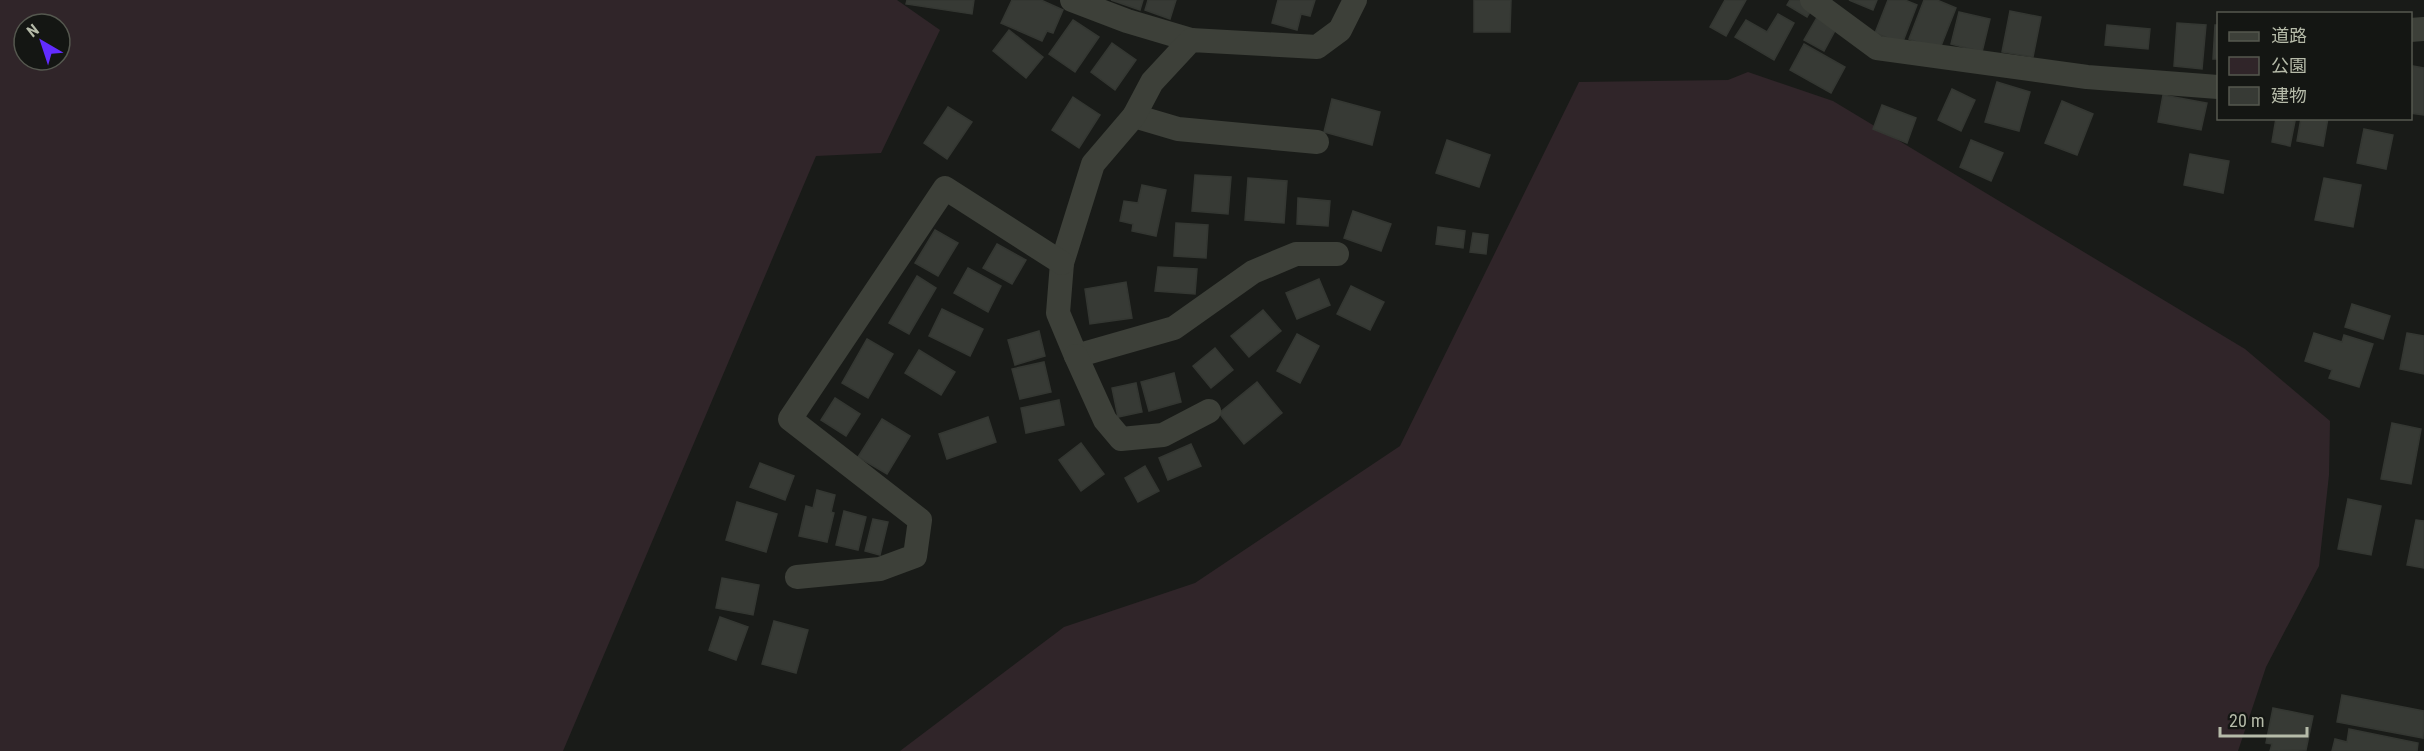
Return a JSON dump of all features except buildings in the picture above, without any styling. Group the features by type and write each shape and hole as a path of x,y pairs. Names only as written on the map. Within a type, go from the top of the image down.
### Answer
{"street":[{"path":"1072,0 1127,21 1191,40 1317,47 1340,30 1355,0"},
{"path":"1812,0 1877,48 2087,76 2217,87"},
{"path":"1191,40 1152,82 1134,116 1093,164 1062,263 1058,313 1105,420 1121,439 1162,435 1209,411"},
{"path":"1134,116 1178,129 1317,142"},
{"path":"797,577 880,569 915,556 920,520 790,419 945,188 1062,263"},
{"path":"1076,356 1174,328 1253,272 1296,254 1337,254"}],"green space":[{"path":"0,0 897,0 940,30 881,153 816,156 563,751 0,751"},
{"path":"1748,72 1833,101 2245,349 2330,421 2329,475 2319,566 2266,667 2238,751 900,751 1064,627 1195,583 1400,446 1579,82 1728,80"}]}
